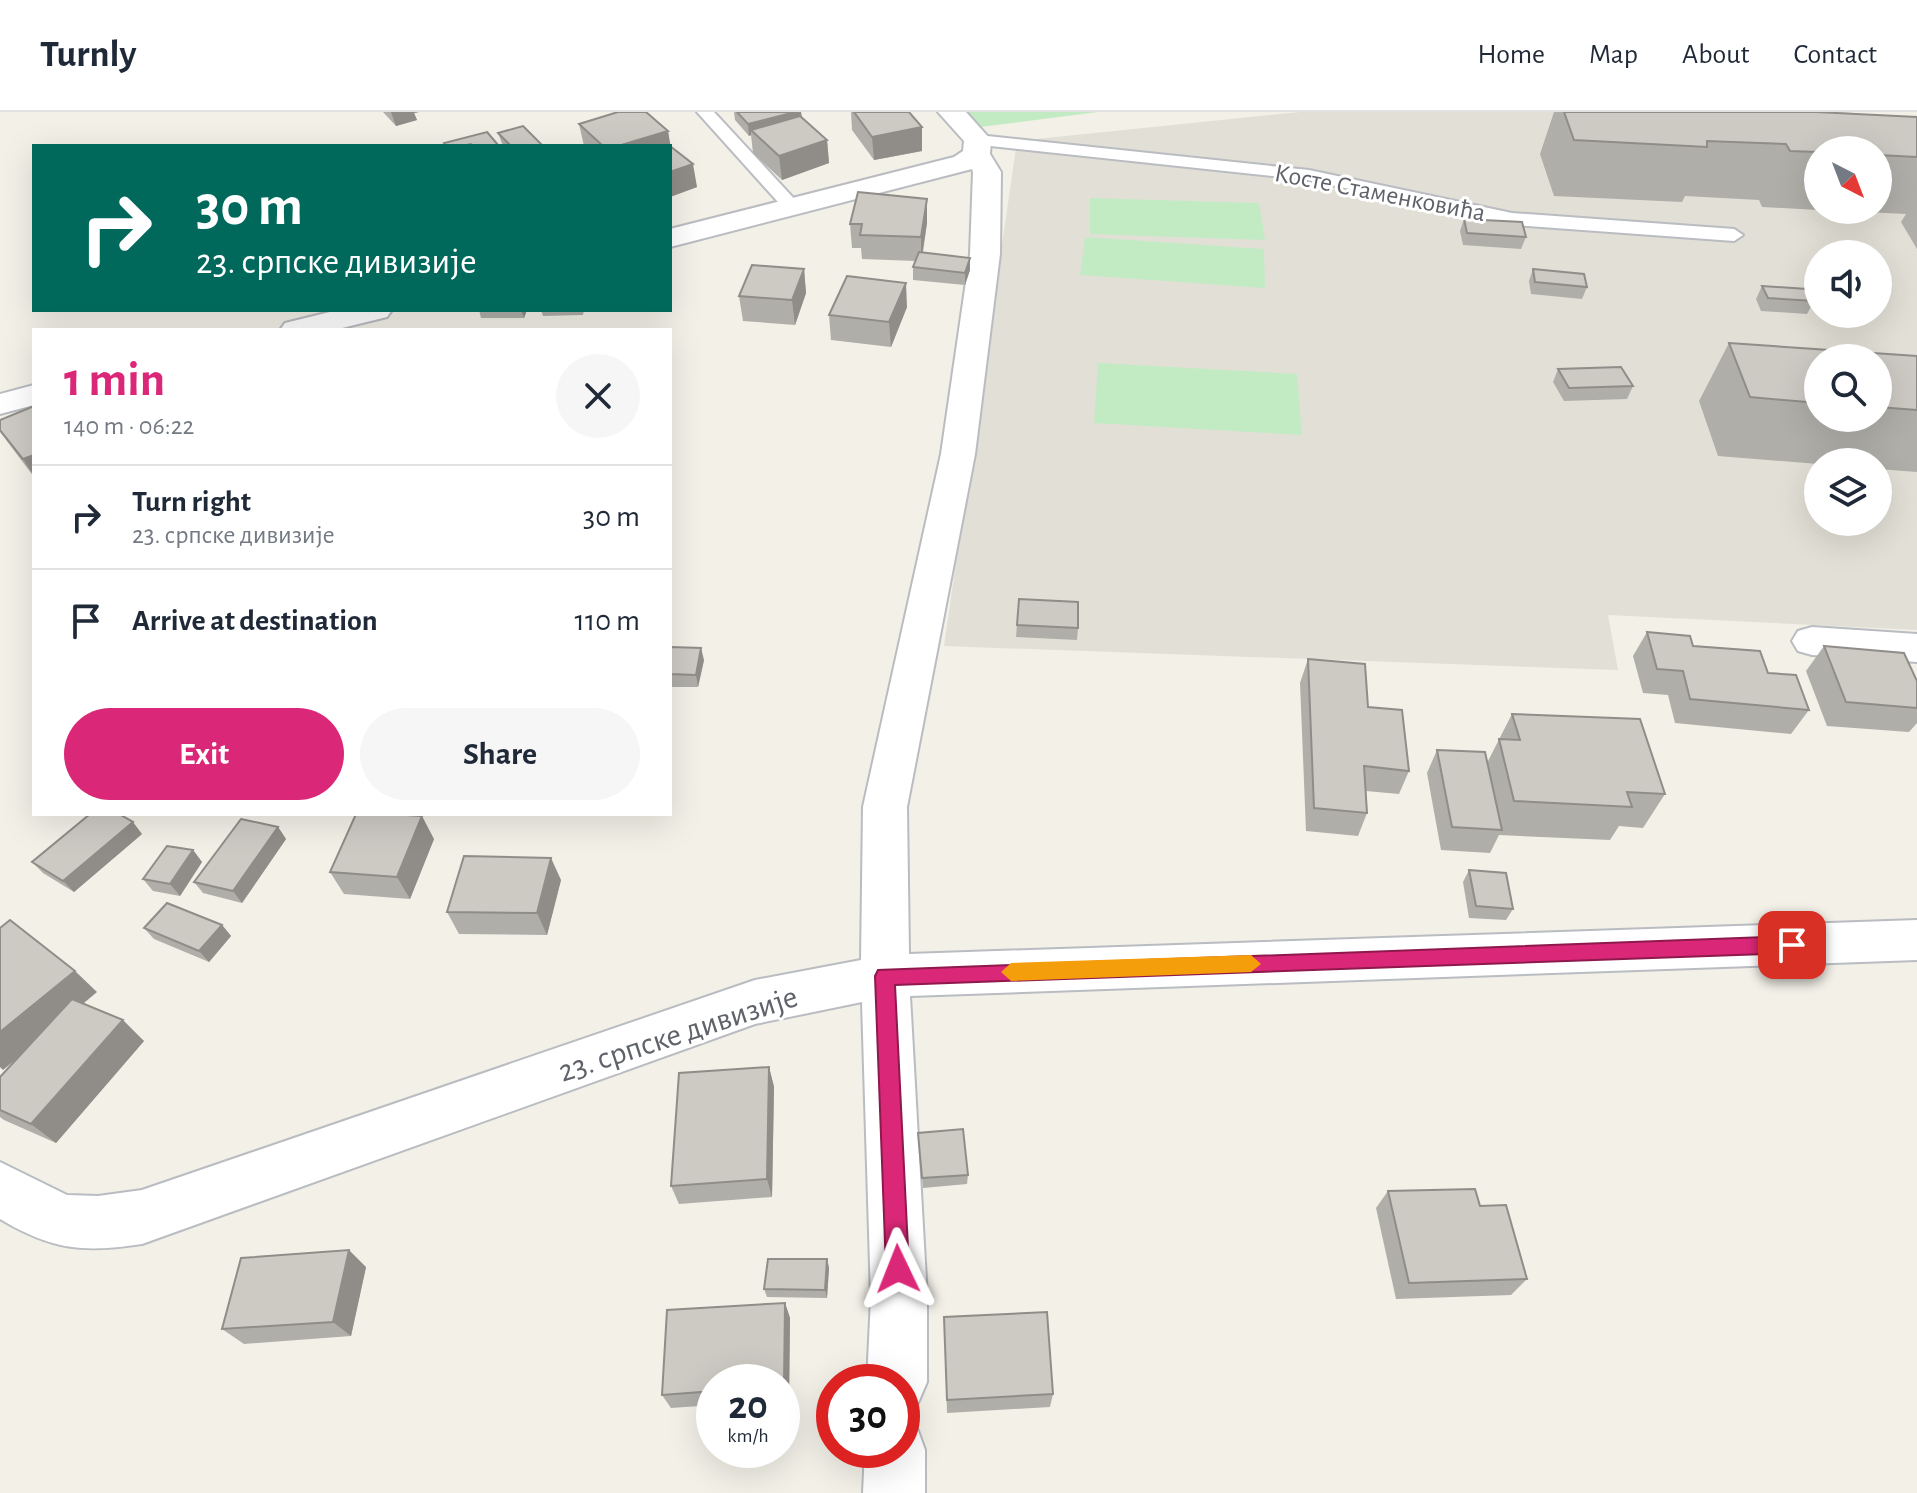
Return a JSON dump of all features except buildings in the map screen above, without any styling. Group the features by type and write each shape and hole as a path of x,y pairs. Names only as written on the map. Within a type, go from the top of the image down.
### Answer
{"street":[{"path":"897,1364 899,1298 885,976 885,807 958,454 985,254 987,172 977,147 951,112"},
{"path":"672,238 943,171 977,147"},
{"path":"304,328 368,312"},
{"path":"0,404 32,396"},
{"path":"1812,641 1917,648"},
{"name":"23. српске дивизије","path":"0,1188 45,1217 85,1226 142,1217 755,1002 885,976 1917,940"},
{"path":"894,1493 895,1468"}],"lane":[{"path":"705,112 793,208"},
{"name":"Косте Стаменковића","path":"977,147 1309,175 1512,219 1734,235"}],"shaded area":[{"path":"1300,112 1848,112 1917,141 1917,630 1608,615 1618,670 944,646 1017,141"}],"green space":[{"path":"968,112 1098,112 980,127"},
{"path":"1090,198 1259,203 1265,240 1090,234"},
{"path":"1085,237 1264,249 1265,288 1080,275"},
{"path":"1098,363 1297,374 1302,435 1094,423"}],"slow traffic":[{"path":"1011,972 1251,964"}],"route":[{"path":"898,1269 885,976 1792,945"}]}
